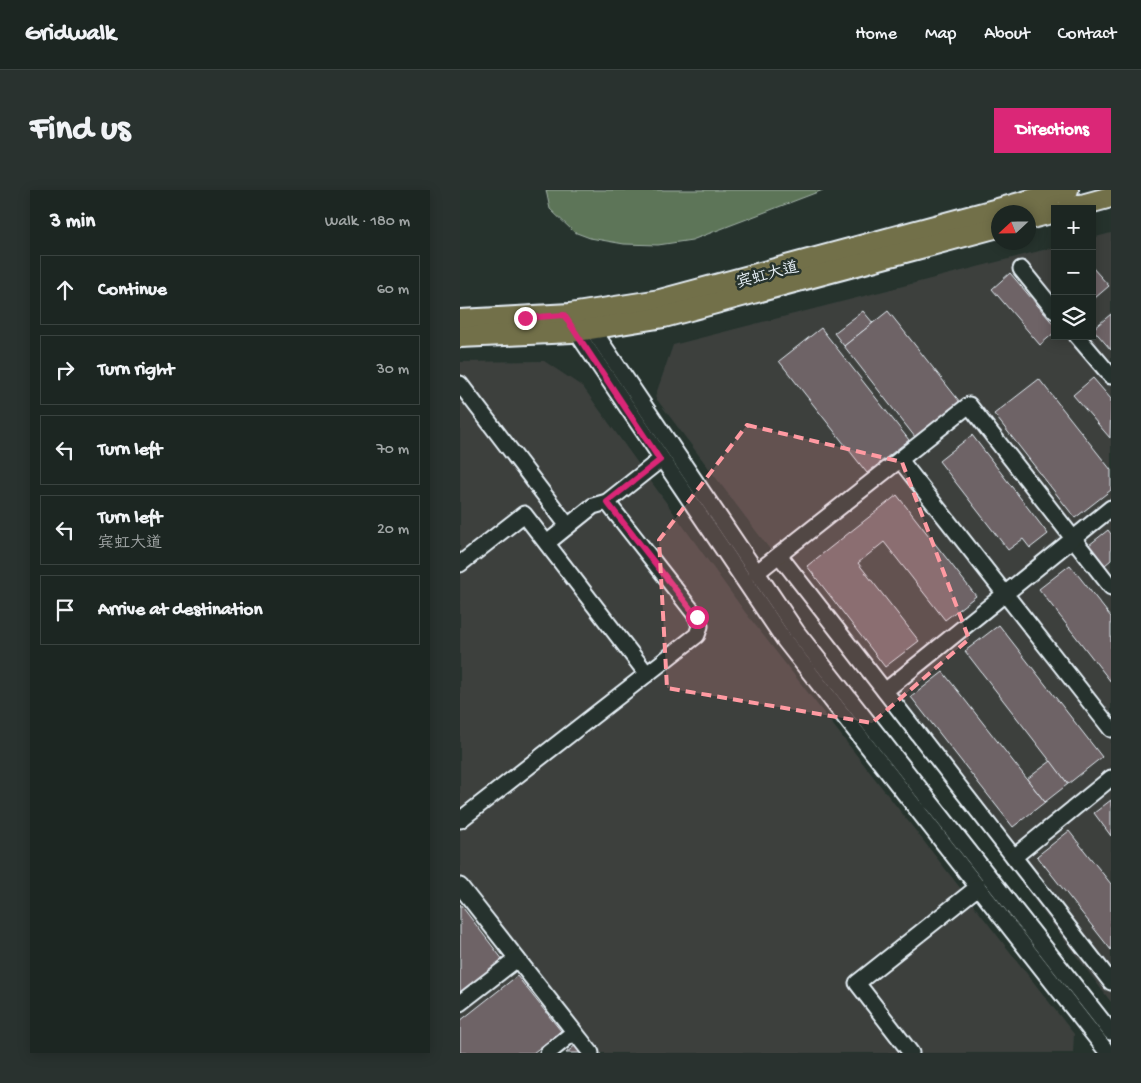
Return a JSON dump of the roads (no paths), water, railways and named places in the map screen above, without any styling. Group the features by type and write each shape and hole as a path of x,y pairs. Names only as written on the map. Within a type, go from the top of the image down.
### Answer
{"main road":[{"name":"宾虹大道","path":"460,337 526,336 704,290 1068,190"},
{"path":"1082,205 1111,197"},
{"path":"1036,217 1051,213"},
{"name":"宾虹大道","path":"460,320 578,322 655,319 708,307 991,230"}],"street":[{"path":"1021,270 1051,306"},
{"path":"578,322 660,460 785,641 1109,1053"},
{"path":"578,322 797,632 1111,1032"},
{"path":"1080,340 1111,376"},
{"path":"460,384 568,526"},
{"path":"756,573 969,405 1111,587"},
{"path":"547,543 593,506 607,502 660,460"},
{"path":"900,460 1111,728"},
{"path":"460,820 697,635 699,621 607,502"},
{"path":"885,691 1111,508"},
{"path":"460,564 524,514 647,674"},
{"path":"779,555 1111,982"},
{"path":"1014,857 1111,778"},
{"path":"460,886 591,1053"},
{"path":"911,1053 857,983 978,887"},
{"path":"460,1003 517,958"},
{"path":"548,1053 574,1032"}]}
